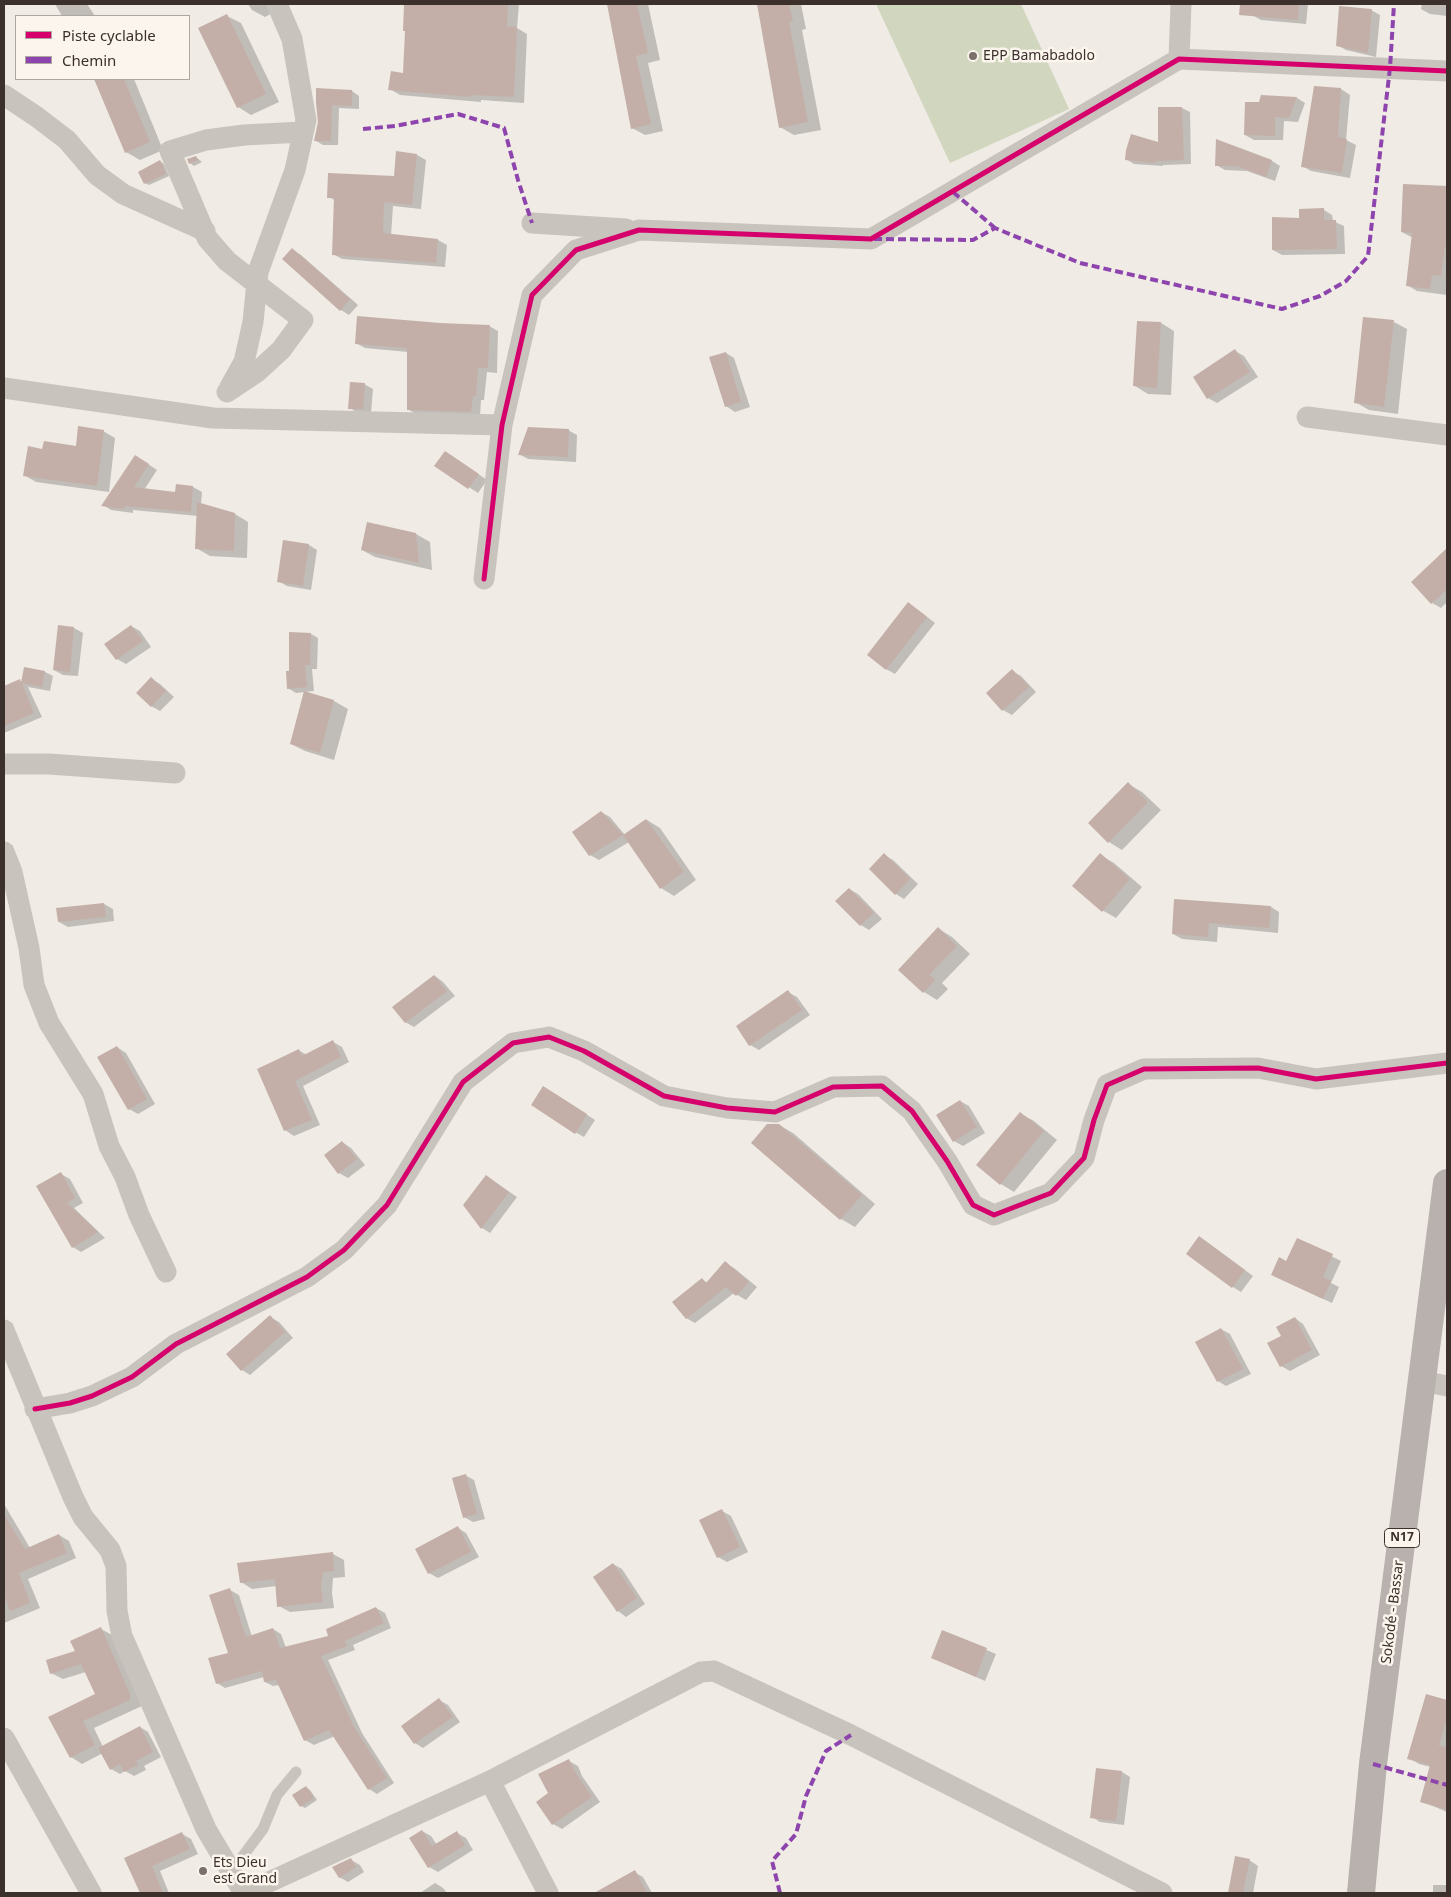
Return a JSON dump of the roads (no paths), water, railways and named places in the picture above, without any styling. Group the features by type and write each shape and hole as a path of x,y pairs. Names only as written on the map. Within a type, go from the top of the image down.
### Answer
{"main road":[{"name":"Sokodé - Bassar","path":"1361,1893 1374,1764 1435,1384 1447,1183"}],"street":[{"path":"213,418 244,362 253,322 258,272 295,170 306,120 292,40 277,4"},
{"path":"1179,59 1181,4"},
{"path":"532,223 639,230 871,239 1179,59 1447,70"},
{"path":"4,95 38,117 67,140 97,175 124,194 204,231"},
{"path":"227,392 257,372 281,350 302,320 227,261 207,238 170,151 206,140 303,132"},
{"path":"484,579 502,425 532,294 576,250 639,230"},
{"path":"4,388 213,418 502,425"},
{"path":"1307,417 1447,435"},
{"path":"4,764 49,764 175,773"},
{"path":"4,852 12,872 29,948 34,985 49,1023 93,1094 109,1146 125,1177 166,1272"},
{"path":"36,1409 70,1403 92,1396 132,1377 176,1344 307,1277 344,1250 387,1205 463,1082 513,1044 549,1037 584,1051 664,1096 727,1108 776,1112 833,1087 882,1086 912,1111 947,1162 973,1205 994,1215 1051,1193 1084,1158 1094,1120 1107,1085 1144,1069 1258,1068 1316,1079 1447,1063"},
{"path":"4,1330 83,1517 110,1550 116,1566 117,1611 122,1636 206,1829 244,1893 490,1781 701,1672 714,1671 851,1735 1162,1893"},
{"path":"4,1738 91,1893"},
{"path":"490,1781 548,1893"}],"lane":[{"path":"231,1872 263,1829 277,1795 296,1772"}],"place":[{"name":"EPP Bamabadolo","path":"973,56"},
{"name":"Ets Dieu est Grand","path":"203,1871"}]}
